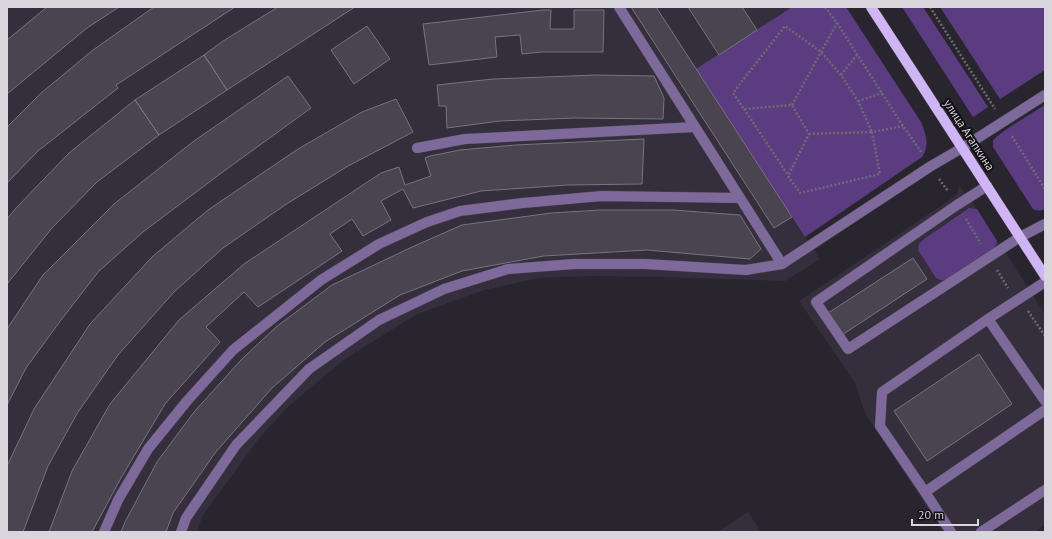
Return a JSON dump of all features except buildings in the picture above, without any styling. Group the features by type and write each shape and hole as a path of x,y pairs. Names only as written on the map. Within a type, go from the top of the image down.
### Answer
{"main road":[{"name":"улица Агапкина","path":"871,7 1045,276"}],"lane":[{"path":"619,7 782,264"},
{"path":"181,532 186,518 236,445 309,369 379,320 444,288 508,269 574,264 644,264 746,270 782,264 930,166 962,148 1045,96"},
{"path":"417,148 465,139 695,127"},
{"path":"987,186 816,302 848,349 1020,237 1045,224"},
{"path":"104,532 118,500 148,449 187,401 233,350 321,280 379,244 427,222 460,211 523,203 602,196 740,198"},
{"path":"951,532 880,426 882,392 1045,282"},
{"path":"988,320 1045,401"},
{"path":"925,492 1045,410"},
{"path":"982,532 1045,490"}],"path":[{"path":"930,7 1045,189"},
{"path":"792,105 837,22"},
{"path":"785,26 821,52 841,75 858,101 872,132 880,174 800,193 733,93 785,26"},
{"path":"841,75 857,55"},
{"path":"858,101 882,93"},
{"path":"744,109 792,105"},
{"path":"792,105 809,134"},
{"path":"809,134 872,132 903,126"},
{"path":"788,176 809,134"}],"shaded area":[{"path":"7,7 792,7 697,69 820,259 785,281 593,276 539,278 484,290 415,315 344,360 290,405 260,437 203,515 197,532 7,532"},
{"path":"792,7 846,7 921,122 927,144 922,157 805,237 696,69"},
{"path":"902,7 923,7 988,107 973,117"},
{"path":"940,7 1045,7 1045,70 1000,99"},
{"path":"1045,105 1045,209 1038,210 1033,209 993,147 993,141 996,137 1009,128"},
{"path":"959,185 977,209 1045,314 1045,525 1035,532 943,532 865,413 855,383 799,301 954,197 958,191"},
{"path":"969,208 977,209 997,241 996,245 994,248 946,280 937,279 918,250 919,244"},
{"path":"748,512 761,532 717,532"}]}
